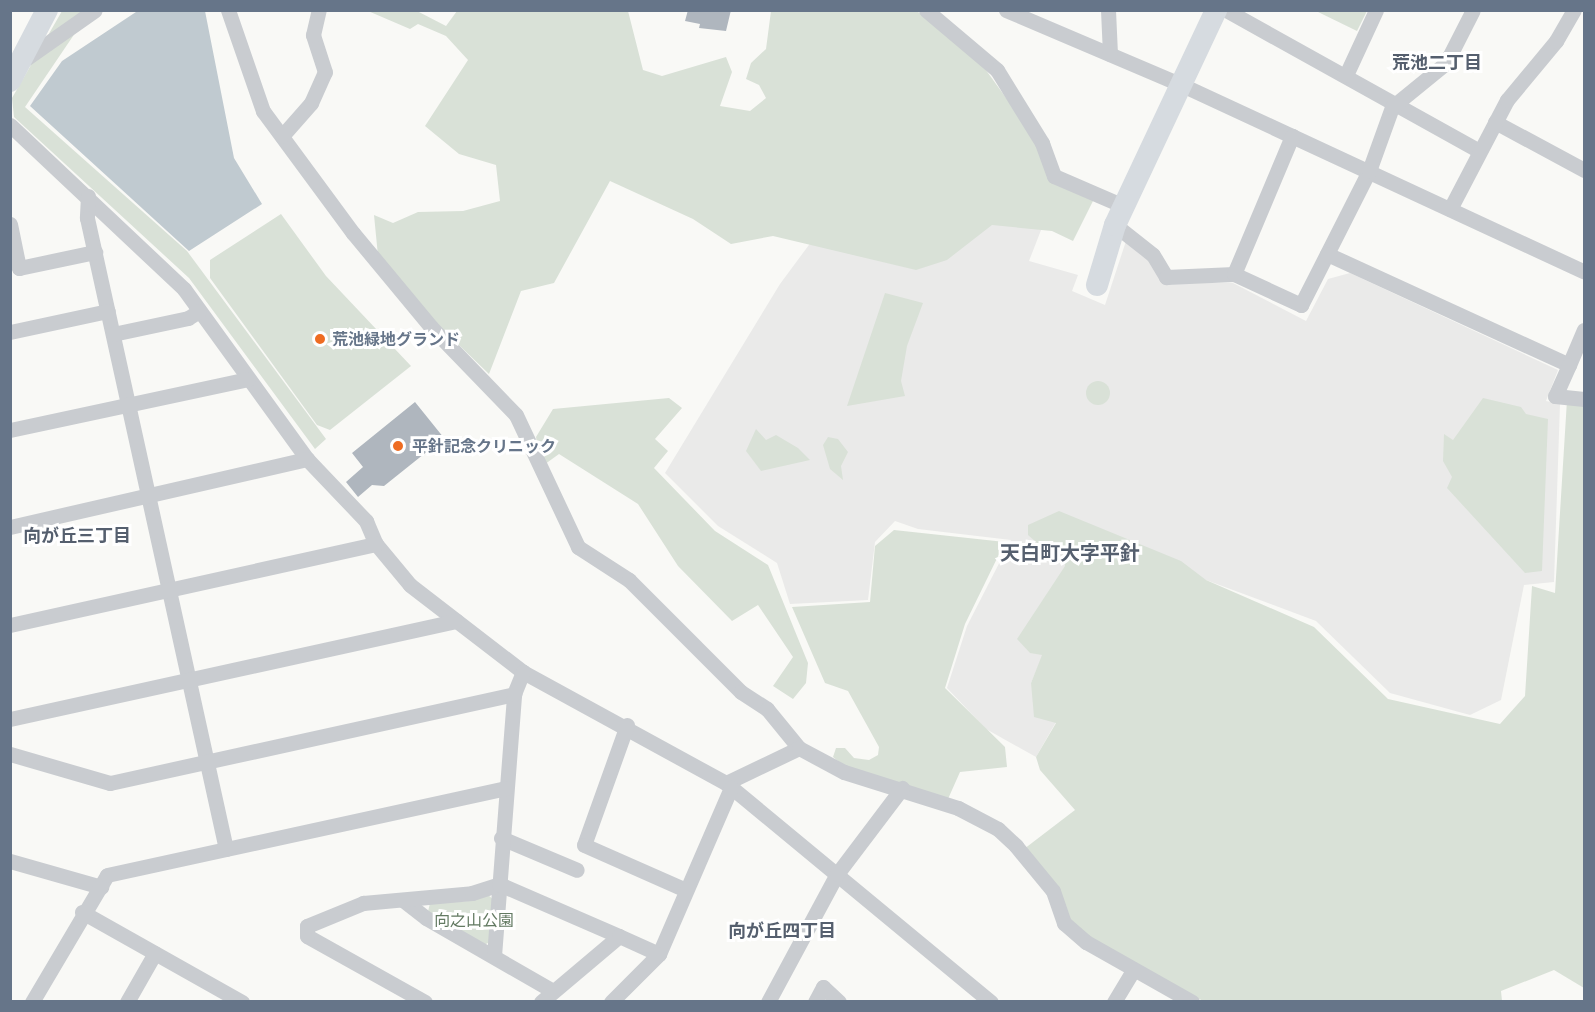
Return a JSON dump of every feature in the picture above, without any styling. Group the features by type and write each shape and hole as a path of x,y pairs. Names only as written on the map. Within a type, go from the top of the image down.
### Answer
{"street":[{"path":"15,72 47,10"},
{"path":"15,72 95,10"},
{"path":"228,10 263,111 431,327 516,415 578,547 629,580 741,692 767,709 799,748 844,772 958,808 998,829 1053,891 1064,923 1133,970 1192,1002"},
{"path":"282,136 311,103 325,72 313,35 319,10"},
{"path":"926,10 997,70 1042,143 1054,176 1121,216 1153,255 1166,277 1234,274 1301,305 1369,171 1392,107 1446,63 1473,10"},
{"path":"1006,10 1182,86 1584,272"},
{"path":"1108,10 1110,54"},
{"path":"1097,285 1121,216 1216,10"},
{"path":"1226,10 1346,75 1392,107 1479,152"},
{"path":"1346,75 1376,10"},
{"path":"1450,209 1495,122 1574,10"},
{"path":"1495,122 1584,170"},
{"path":"10,125 88,196 184,289 307,459 366,521 376,544 410,585 523,672 627,725 728,785 991,1002"},
{"path":"1234,274 1292,136"},
{"path":"88,196 95,252 226,849"},
{"path":"10,224 18,268 95,252"},
{"path":"1327,254 1569,364"},
{"path":"10,332 108,311"},
{"path":"113,334 188,318 200,311"},
{"path":"1584,330 1555,396 1584,399"},
{"path":"10,430 248,379"},
{"path":"10,527 307,459"},
{"path":"10,625 376,544"},
{"path":"10,719 456,621"},
{"path":"494,956 501,837 514,694 523,672"},
{"path":"10,754 110,783 514,694"},
{"path":"627,725 585,845 686,890"},
{"path":"611,1002 659,954 728,785 799,748"},
{"path":"32,1002 82,912 107,875 506,788"},
{"path":"768,1002 837,874 902,789"},
{"path":"501,837 577,870"},
{"path":"10,861 101,886"},
{"path":"425,1002 307,936 307,926 363,903 472,893 499,884 659,954"},
{"path":"403,900 553,991"},
{"path":"82,912 236,1000"},
{"path":"541,1002 620,936"},
{"path":"127,1002 155,952"},
{"path":"1114,1002 1133,970"},
{"path":"815,1002 823,987 839,1002"}],"shaded area":[{"path":"139,10 205,11 234,158 262,204 189,251 30,106 62,61"},
{"path":"840,203 1043,225 1029,261 1078,275 1072,291 1105,305 1126,241 1150,259 1162,283 1233,283 1306,321 1328,279 1350,273 1558,370 1546,401 1560,404 1554,582 1524,585 1501,700 1470,715 1390,693 1316,621 1206,580 1043,655 1031,683 1056,722 1036,757 986,729 947,688 967,626 1011,540 918,529 895,521 875,542 868,600 790,604 777,563 718,526 665,473 780,284"}],"green space":[{"path":"62,11 90,11 25,107 187,251 326,439 315,449 189,278 14,117 12,98"},
{"path":"368,11 417,11 446,26 457,11 628,11 643,70 662,76 726,57 732,72 720,106 750,111 766,98 759,85 746,79 751,63 766,49 771,11 917,11 983,66 1058,170 1095,197 1073,241 1052,231 992,225 947,260 916,270 773,236 731,244 693,219 610,181 554,283 521,291 489,374 432,319 378,256 374,215 393,223 418,212 463,211 500,201 496,165 459,154 425,126 468,60 446,36 418,24 410,29"},
{"path":"1316,11 1367,11 1357,31"},
{"name":"荒池緑地グランド","path":"281,214 326,276 411,366 330,430 317,425 210,278 210,260"},
{"path":"885,293 923,303 907,346 901,381 905,396 847,406"},
{"path":"1098,381 1107,384 1110,393 1107,402 1098,405 1089,402 1086,393 1089,384"},
{"path":"669,398 682,408 655,439 668,451 654,468 715,531 768,565 808,663 806,683 793,699 773,686 793,657 758,605 732,621 678,566 638,504 559,454 541,467 536,437 553,409"},
{"path":"1483,398 1521,407 1526,414 1548,419 1542,571 1525,573 1447,488 1452,477 1443,461 1444,434 1453,440"},
{"path":"1567,400 1584,403 1584,988 1554,970 1501,991 1502,1001 1203,1001 1092,939 1069,920 1024,849 1075,810 1040,770 1036,757 1056,723 1034,717 1031,683 1042,655 1030,653 1017,639 1065,566 1063,550 1037,543 1028,535 1028,525 1059,511 1181,561 1206,580 1314,627 1388,699 1500,724 1525,696 1532,586 1555,593"},
{"path":"756,429 766,440 776,435 798,448 810,460 761,471 746,451"},
{"path":"828,437 838,439 848,452 841,466 843,480 830,469 823,445"},
{"path":"894,530 1005,542 965,624 945,688 1005,747 1007,767 960,772 948,799 845,767 833,757 836,748 845,748 854,758 869,760 878,755 879,747 848,691 825,683 792,607 870,602 875,546"},
{"name":"向之山公園","path":"487,894 495,901 492,941 482,946 427,916 430,903 469,901"}],"building":[{"path":"688,10 731,10 726,31 699,28 700,24 685,21"},
{"name":"平針記念クリニック","path":"415,402 444,438 384,486 372,485 358,497 346,482 363,467 352,453"}],"place":[{"name":"荒池緑地グランド","path":"320,339"},
{"name":"平針記念クリニック","path":"398,446"}],"district":[{"name":"荒池二丁目","path":"1437,62"},
{"name":"向が丘三丁目","path":"77,535"},
{"name":"天白町大字平針","path":"1070,552"},
{"name":"向が丘四丁目","path":"782,930"}]}
